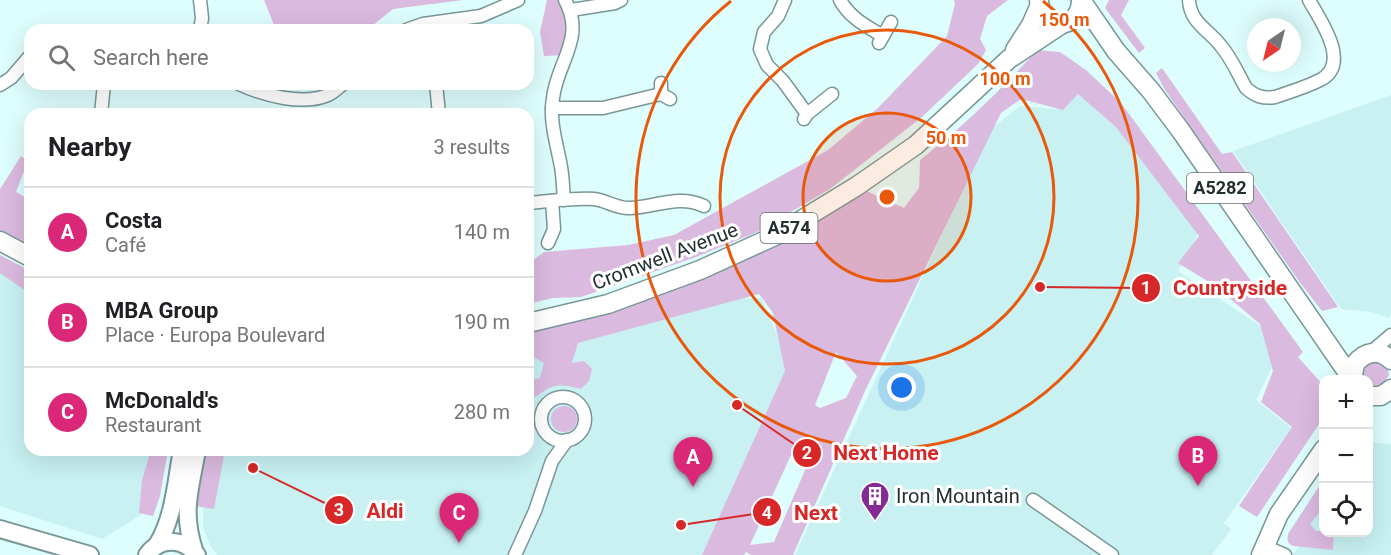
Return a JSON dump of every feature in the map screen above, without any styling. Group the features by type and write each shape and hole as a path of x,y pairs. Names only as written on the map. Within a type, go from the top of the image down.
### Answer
{"main road":[{"name":"A574","path":"1038,3 1041,13 1050,22 1063,24 1076,17 1081,0"},
{"name":"A5282","path":"1081,0 1116,51 1175,123 1349,375"},
{"name":"Cromwell Avenue","path":"1009,59 1031,25 1038,3"},
{"name":"A5282","path":"1063,24 1081,29 1116,51"},
{"name":"Cromwell Avenue","path":"534,322 608,304 700,270 777,235 857,186 916,145 1009,59 1063,24"},
{"path":"0,241 24,254"},
{"name":"A5282","path":"1318,330 1348,348 1383,354 1391,360"},
{"name":"A5282","path":"1353,375 1355,364 1368,353"},
{"path":"1262,551 1279,514 1319,455"}],"street":[{"path":"200,0 201,24"},
{"path":"439,24 481,16 518,0"},
{"path":"548,243 554,229 561,168 553,131 552,108 556,84 571,43 568,5 615,3 621,0"},
{"path":"785,0 778,16 764,32 760,50 767,64 783,81 805,117 834,94"},
{"path":"840,0 847,11 881,39 891,22"},
{"path":"1189,0 1192,16 1221,45 1246,88 1252,93 1267,98 1322,80 1331,69 1334,55 1332,42 1310,0"},
{"path":"0,85 11,78 24,63"},
{"path":"102,108 103,90"},
{"path":"253,90 279,98 311,99 328,95 335,90"},
{"path":"437,90 438,108"},
{"path":"552,108 603,108 664,92"},
{"path":"534,202 597,199 615,206 629,208 686,200 706,206"},
{"path":"1368,353 1391,335"},
{"path":"515,555 535,511 552,461 567,440 579,434 585,421 581,406 570,398 556,398 545,406 542,412 542,426 555,439 567,440"},
{"path":"550,436 552,461"},
{"path":"147,552 162,537 169,517 181,456"},
{"path":"196,456 186,511 187,527 196,554"},
{"path":"1033,500 1112,555"},
{"path":"0,529 90,555"},
{"path":"147,552 173,541 189,547 196,554"},
{"path":"1262,551 1286,555"}],"shaded area":[{"path":"264,0 463,0 393,9 374,24 274,24"},
{"path":"547,0 565,0 571,10 566,55 544,56 540,32"},
{"path":"954,0 1008,0 987,16 980,39 986,50 978,64 922,117 830,189 755,233 696,257 581,297 553,298 534,303 534,260 544,252 628,245 674,235 828,150 878,108 947,36"},
{"path":"1109,0 1129,0 1121,15 1145,48 1139,53 1105,8"},
{"path":"1037,50 1060,52 1086,70 1121,103 1303,352 1298,357 1319,381 1319,424 1257,517 1239,506 1292,427 1261,402 1273,371 1260,324 1214,285 1178,263 1199,236 1116,127 1078,94 1063,110 1021,99 1001,113 865,391 793,555 751,555 746,552 744,555 702,555 785,371 773,313 759,294 578,343 572,363 584,361 592,369 589,381 581,389 557,386 534,398 534,380 540,378 544,363 534,357 534,329 578,319 862,189 904,208 919,188 920,160 966,122","holes":["836,352 857,376 846,398 820,408 815,405","796,444 812,454 774,542 750,545"]},
{"path":"1162,68 1222,154 1232,152 1338,307 1322,311 1301,284 1165,90 1156,73"},
{"path":"1078,87 1120,122 1198,234 1178,271 1265,329 1272,367 1256,400 1291,428 1224,523 1231,529 1212,555 795,555 990,130 1020,106 1057,109"},
{"path":"1391,95 1391,313 1389,318 1371,312 1341,309 1233,151"},
{"path":"21,156 24,158 24,171 16,192 24,197 24,246 0,232 0,189"},
{"path":"0,255 24,268 24,290 0,273"},
{"path":"0,258 24,272 24,456 151,456 141,515 102,539 0,506"},
{"path":"761,298 793,372 709,555 217,555 209,543 203,527 203,508 214,456 534,456 534,349 654,302"},
{"path":"1372,359 1387,366 1389,375 1384,383 1376,386 1373,385 1373,375 1362,375 1363,368"},
{"path":"564,406 573,410 577,419 573,428 564,432 555,428 551,419 555,410"},
{"path":"1373,442 1391,444 1391,555 1292,555 1303,543 1294,537 1319,500 1319,537 1373,537"},
{"path":"149,456 167,456 160,496 153,516 139,513 142,480"},
{"path":"203,456 224,456 214,509 195,506"},
{"path":"1319,487 1319,513 1310,524 1316,531 1319,531 1319,537 1334,537 1333,550 1293,546 1288,541 1288,534"}],"place":[{"name":"Countryside","path":"1040,287"},
{"name":"Next Home","path":"737,405"},
{"name":"Aldi","path":"253,468"},
{"name":"MBA Group","path":"1198,486"},
{"name":"Costa","path":"693,487"},
{"name":"Iron Mountain","path":"875,522"},
{"name":"Next","path":"681,525"},
{"name":"McDonald's","path":"459,543"}]}
